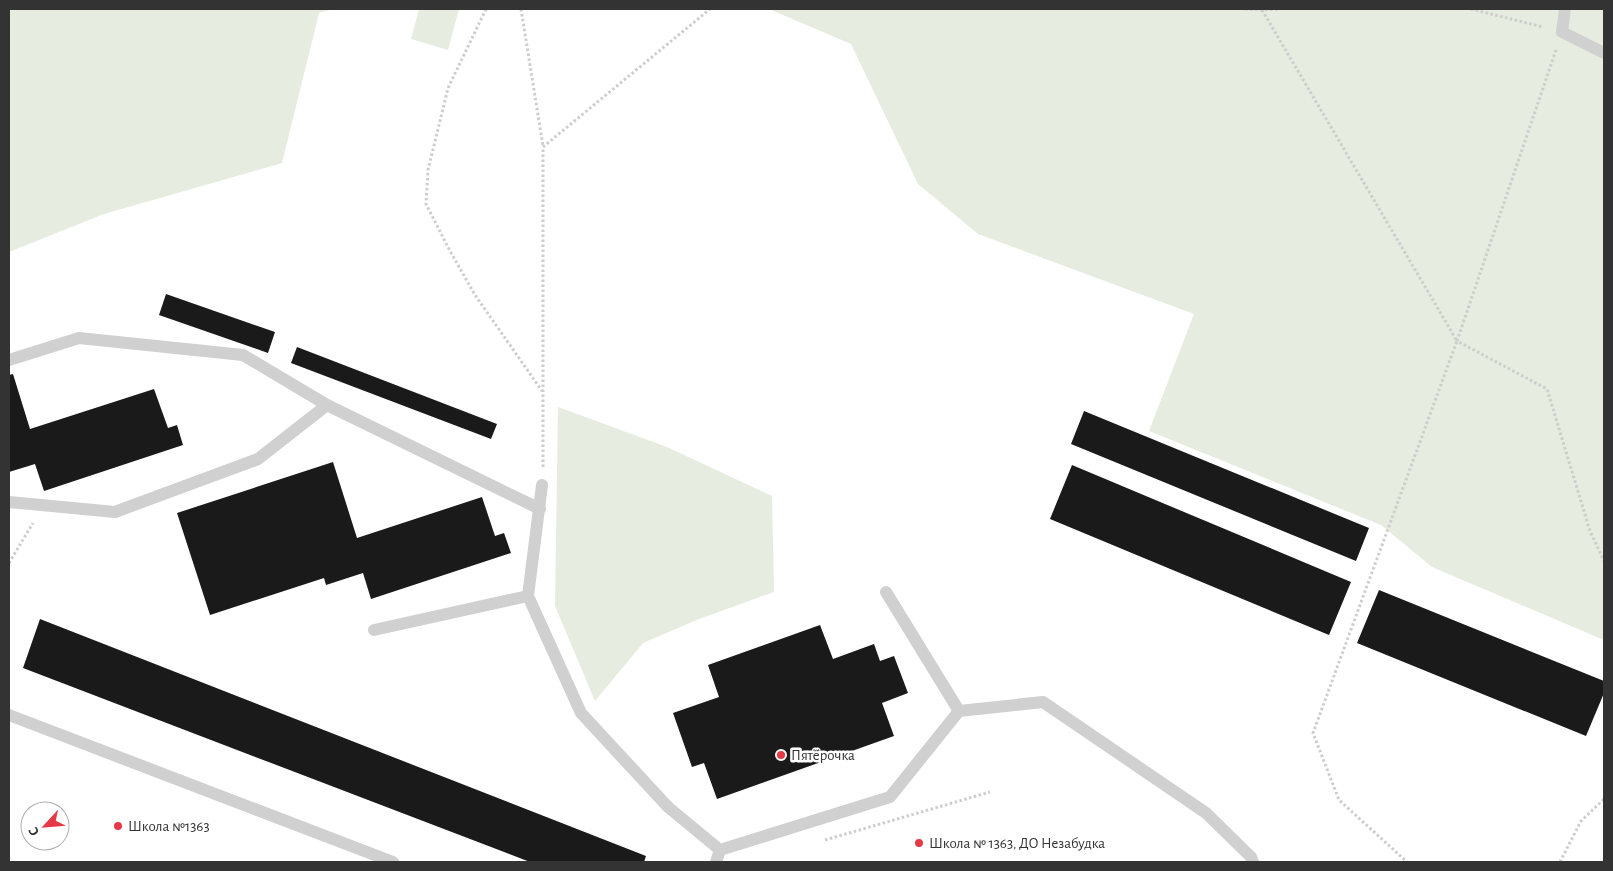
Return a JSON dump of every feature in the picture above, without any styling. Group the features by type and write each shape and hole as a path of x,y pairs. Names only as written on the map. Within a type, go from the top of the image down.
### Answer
{"lane":[{"path":"1565,9 1562,32 1604,53"},
{"path":"9,360 79,338 243,355 327,405 540,509"},
{"path":"9,502 114,512 258,459 327,405"},
{"path":"542,485 528,596 581,713 668,807 718,856 890,797 959,711 1043,702 1206,812 1251,857 1253,862"},
{"path":"886,592 959,711"},
{"path":"374,630 528,596"},
{"path":"9,715 393,862"}],"path":[{"path":"486,9 448,88 428,170 426,204 450,251 476,295 543,392"},
{"path":"521,9 543,147 542,485"},
{"path":"543,147 710,9"},
{"path":"1245,9 1280,9"},
{"path":"1407,862 1339,800 1313,733 1458,341 1562,32 1471,9"},
{"path":"1262,10 1458,341 1546,389 1590,531 1604,561"},
{"path":"9,563 44,505"},
{"path":"816,843 990,792"},
{"path":"1560,862 1581,821 1604,799"}],"shaded area":[{"path":"9,9 333,9 319,13 282,163 104,214 9,252"},
{"path":"419,9 459,9 448,50 411,39"},
{"path":"769,9 1604,9 1604,640 1432,567 1381,525 1149,431 1194,314 978,234 918,184 851,44"},
{"path":"558,407 667,447 772,496 774,592 699,619 643,643 595,701 555,606"}],"building":[{"path":"166,294 275,332 268,353 159,315"},
{"path":"297,347 497,424 491,439 291,363"},
{"path":"13,374 30,429 154,389 168,428 177,425 183,445 44,491 35,464 9,472 9,375"},
{"path":"1084,411 1369,528 1356,561 1071,444"},
{"path":"333,462 357,538 482,497 495,536 504,533 511,553 371,599 363,573 326,585 324,578 210,615 177,513"},
{"path":"1072,465 1351,582 1329,635 1050,519"},
{"path":"1379,590 1604,681 1604,693 1586,736 1357,643"},
{"path":"40,619 646,856 644,862 530,862 23,668"},
{"path":"820,625 833,659 874,644 880,661 894,656 908,693 882,703 894,736 717,799 704,763 692,767 673,713 719,697 708,665"}],"place":[{"name":"Пятёрочка","path":"781,755"},
{"name":"Школа №1363","path":"118,826"},
{"name":"Школа № 1363, ДО Незабудка","path":"919,843"}]}
